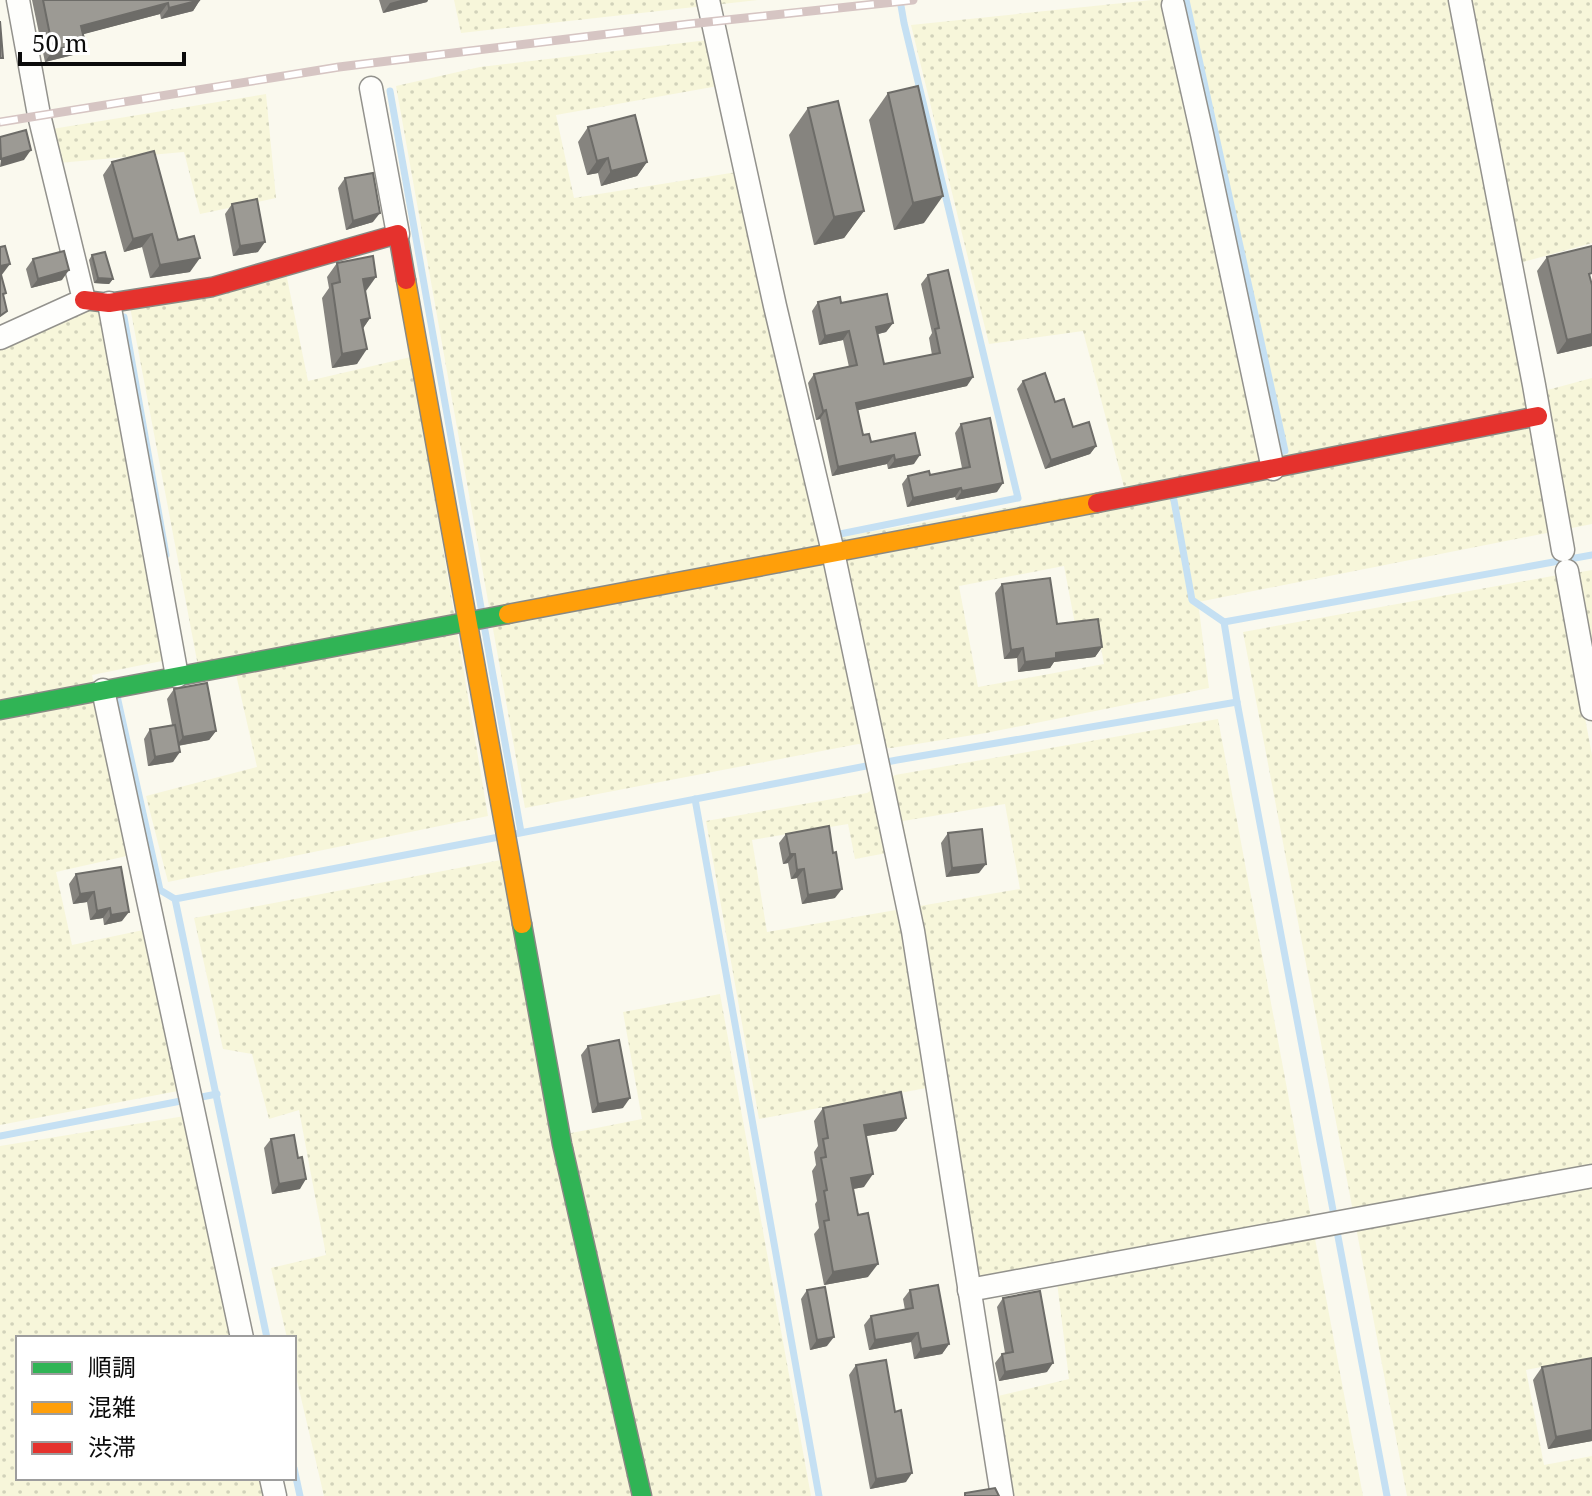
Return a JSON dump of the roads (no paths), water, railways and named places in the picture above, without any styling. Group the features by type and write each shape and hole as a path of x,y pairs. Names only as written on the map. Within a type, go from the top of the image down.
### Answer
{"street":[{"path":"18,0 39,115 84,300"},
{"path":"708,0 778,321 833,552 913,931 1002,1496"},
{"path":"1460,0 1592,709"},
{"path":"1173,5 1270,459"},
{"path":"371,88 478,619 506,835 562,1144 642,1496"},
{"path":"0,338 84,300 109,303 212,287 398,234"},
{"path":"109,303 175,668"},
{"path":"0,710 111,689 175,668 478,619 1173,489 1270,459 1538,416"},
{"path":"111,689 242,1336"},
{"path":"969,1290 1592,1176"}],"waterway":[{"path":"840,534 1018,498 900,0"},
{"path":"1186,0 1285,451 1278,453"},
{"path":"390,91 482,613"},
{"path":"124,317 166,555"},
{"path":"1173,495 1192,600 1224,622"},
{"path":"1387,1496 1224,622 1592,555"},
{"path":"484,625 521,832"},
{"path":"117,696 160,890 175,899"},
{"path":"515,834 897,760 1237,702"},
{"path":"695,799 819,1496"},
{"path":"267,1336 175,899 499,837"},
{"path":"0,1136 217,1094"},
{"path":"296,1477 300,1496"}],"railway":[{"path":"0,122 339,67 913,0"}]}
